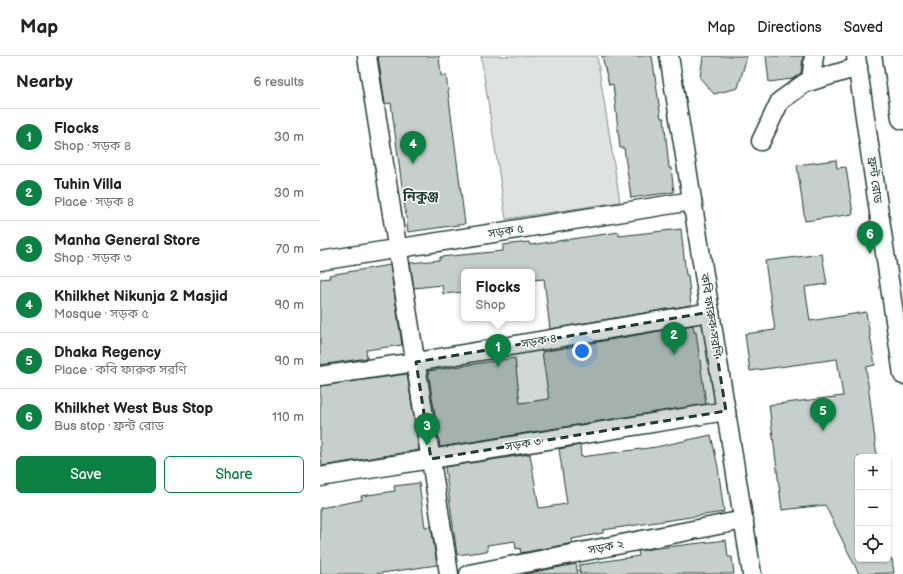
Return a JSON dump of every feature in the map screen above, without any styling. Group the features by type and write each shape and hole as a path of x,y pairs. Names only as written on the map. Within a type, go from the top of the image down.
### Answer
{"highway":[{"path":"894,56 903,118"}],"street":[{"path":"368,56 449,574"},
{"name":"কবি ফারুক সরণি","path":"669,56 752,574"},
{"path":"812,81 814,56"},
{"path":"761,141 780,101 805,82 812,81 857,62"},
{"name":"ফ্রন্ট রোড","path":"857,62 903,375"},
{"name":"সড়ক ৫","path":"320,261 692,201"},
{"name":"সড়ক ৪","path":"320,376 416,362 710,312"},
{"name":"সড়ক ৩","path":"320,477 726,411"},
{"name":"সড়ক ২","path":"469,574 744,520"}],"highlighted area":[{"path":"710,312 726,411 431,459 416,362"}],"shaded area":[{"path":"481,56 597,56 620,202 506,219"}],"building":[{"path":"378,56 439,56 441,76 446,75 465,224 408,232 391,103 385,104"},
{"path":"602,56 652,56 661,118 664,118 669,168 671,168 674,192 631,198 624,148 620,148 613,84 609,85"},
{"path":"703,56 747,56 738,88 714,94 700,78"},
{"path":"766,56 803,56 801,73 792,79 769,82"},
{"path":"836,160 837,168 846,167 853,214 805,221 797,165"},
{"path":"681,229 691,305 550,329 544,279 535,280 535,269 461,269 461,292 443,294 442,285 414,288 410,263 440,260 440,257 503,251 503,245 529,242 530,245 619,232 619,236"},
{"path":"822,254 827,284 805,287 810,321 866,312 875,365 866,367 877,454 855,454 855,562 891,562 892,559 894,573 859,574 825,505 782,510 769,405 843,396 837,359 750,371 745,334 775,330 765,261"},
{"path":"390,265 402,345 366,350 367,358 320,365 320,279 330,278 329,275"},
{"path":"693,325 694,332 696,332 706,404 440,447 428,371 515,358 520,403 549,399 542,352"},
{"path":"407,374 419,450 322,466 320,449 320,386"},
{"path":"711,435 718,467 724,512 603,530 603,533 572,539 573,543 521,553 520,548 516,549 515,541 487,545 488,551 457,555 445,467 530,454 539,508 567,504 559,449 580,445 581,457 656,447"},
{"path":"419,483 425,527 431,526 437,565 375,574 320,574 320,508 362,500 361,496 395,491 394,486"},
{"path":"726,540 728,557 732,557 734,574 580,574 579,565 639,556 638,551"},
{"path":"576,564 578,574 524,574"}],"place":[{"name":"Khilkhet Nikunja 2 Masjid","path":"413,164"},
{"name":"Khilkhet West Bus Stop","path":"870,254"},
{"name":"Tuhin Villa","path":"674,355"},
{"name":"Flocks","path":"498,367"},
{"name":"Dhaka Regency","path":"823,431"},
{"name":"Manha General Store","path":"427,446"}],"district":[{"name":"নিকুঞ্জ","path":"421,196"}]}
